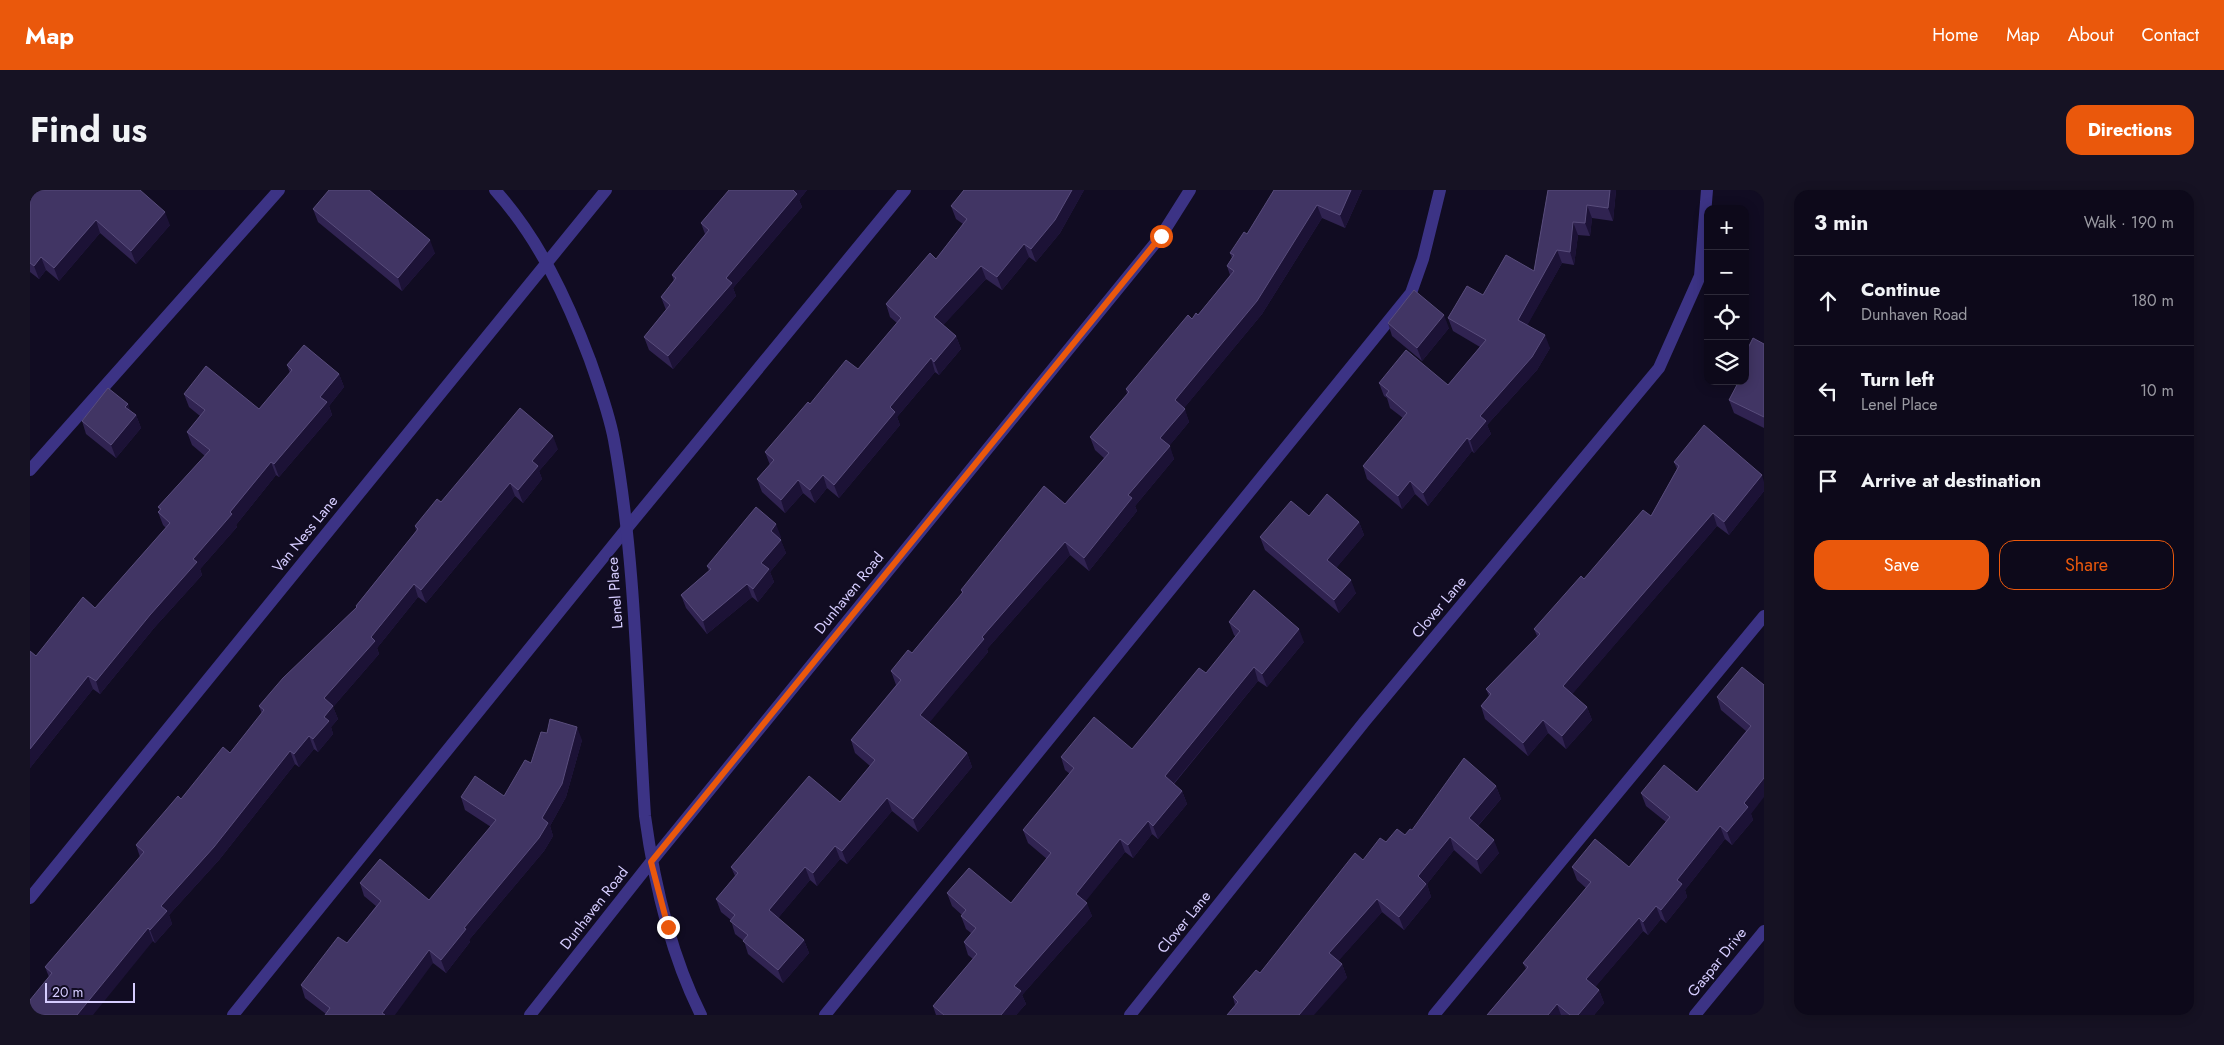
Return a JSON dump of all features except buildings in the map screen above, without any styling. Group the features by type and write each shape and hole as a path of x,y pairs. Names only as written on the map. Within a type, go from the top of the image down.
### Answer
{"street":[{"path":"30,470 279,190"},
{"name":"Lenel Place","path":"495,190 547,262 579,332 598,384 614,438 627,528 645,816 651,862 668,927 701,1015"},
{"name":"Van Ness Lane","path":"30,898 606,190"},
{"path":"232,1015 627,528 905,190"},
{"name":"Dunhaven Road","path":"530,1015 651,862 1161,236 1190,190"},
{"path":"825,1015 1411,293 1423,260 1440,190"},
{"name":"Clover Lane","path":"1130,1015 1366,721 1659,368 1700,276 1707,190"},
{"path":"1434,1015 1764,616"},
{"name":"Gaspar Drive","path":"1695,1015 1764,931"}],"route":[{"path":"668,927 651,862 1161,236"}]}
